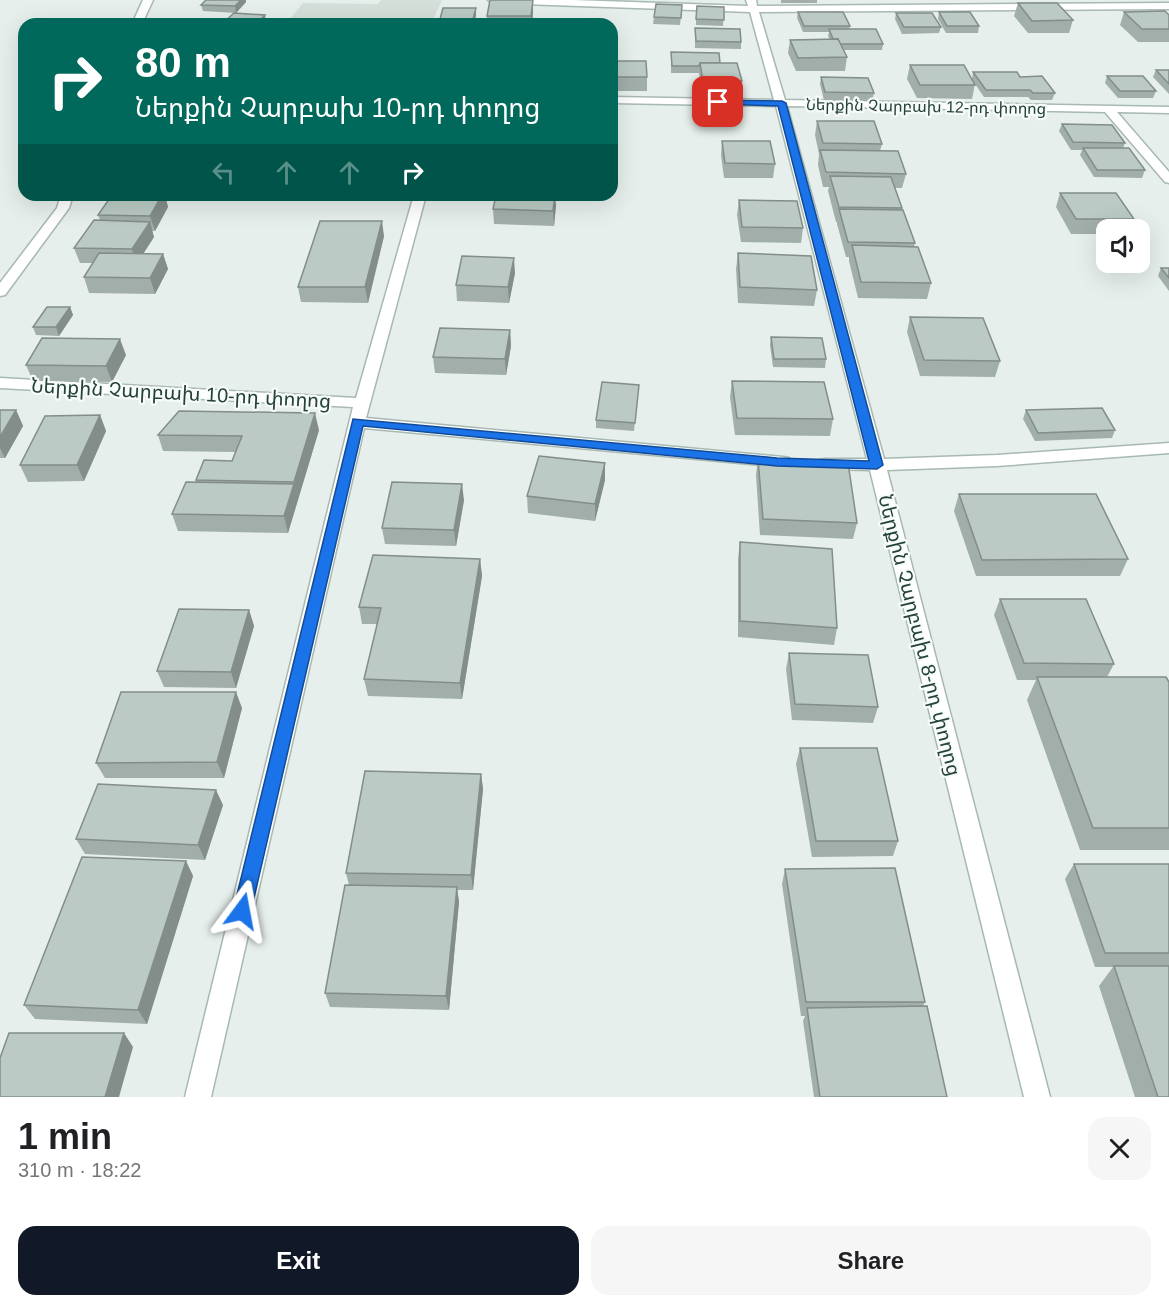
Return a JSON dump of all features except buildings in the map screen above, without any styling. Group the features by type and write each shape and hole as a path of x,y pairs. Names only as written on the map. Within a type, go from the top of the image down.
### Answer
{"street":[{"path":"140,18 148,0"},
{"path":"493,0 1169,6"},
{"name":"Ներքին Չարբախ 8-րդ փողոց","path":"752,4 782,103 877,465 1037,1097"},
{"name":"Ներքին Չարբախ 12-րդ փողոց","path":"618,100 1169,110"},
{"path":"1109,110 1169,179"},
{"path":"0,292 63,208 66,201"},
{"path":"198,1097 360,412 418,201"},
{"name":"Ներքին Չարբախ 10-րդ փողոց","path":"0,383 360,412 805,463 877,465 1038,460 1169,448"}],"shaded area":[{"path":"381,0 442,0 434,18 291,18 303,3 378,4"}],"route":[{"path":"242,911 357,422 777,462 877,465 782,103 718,102"}]}
